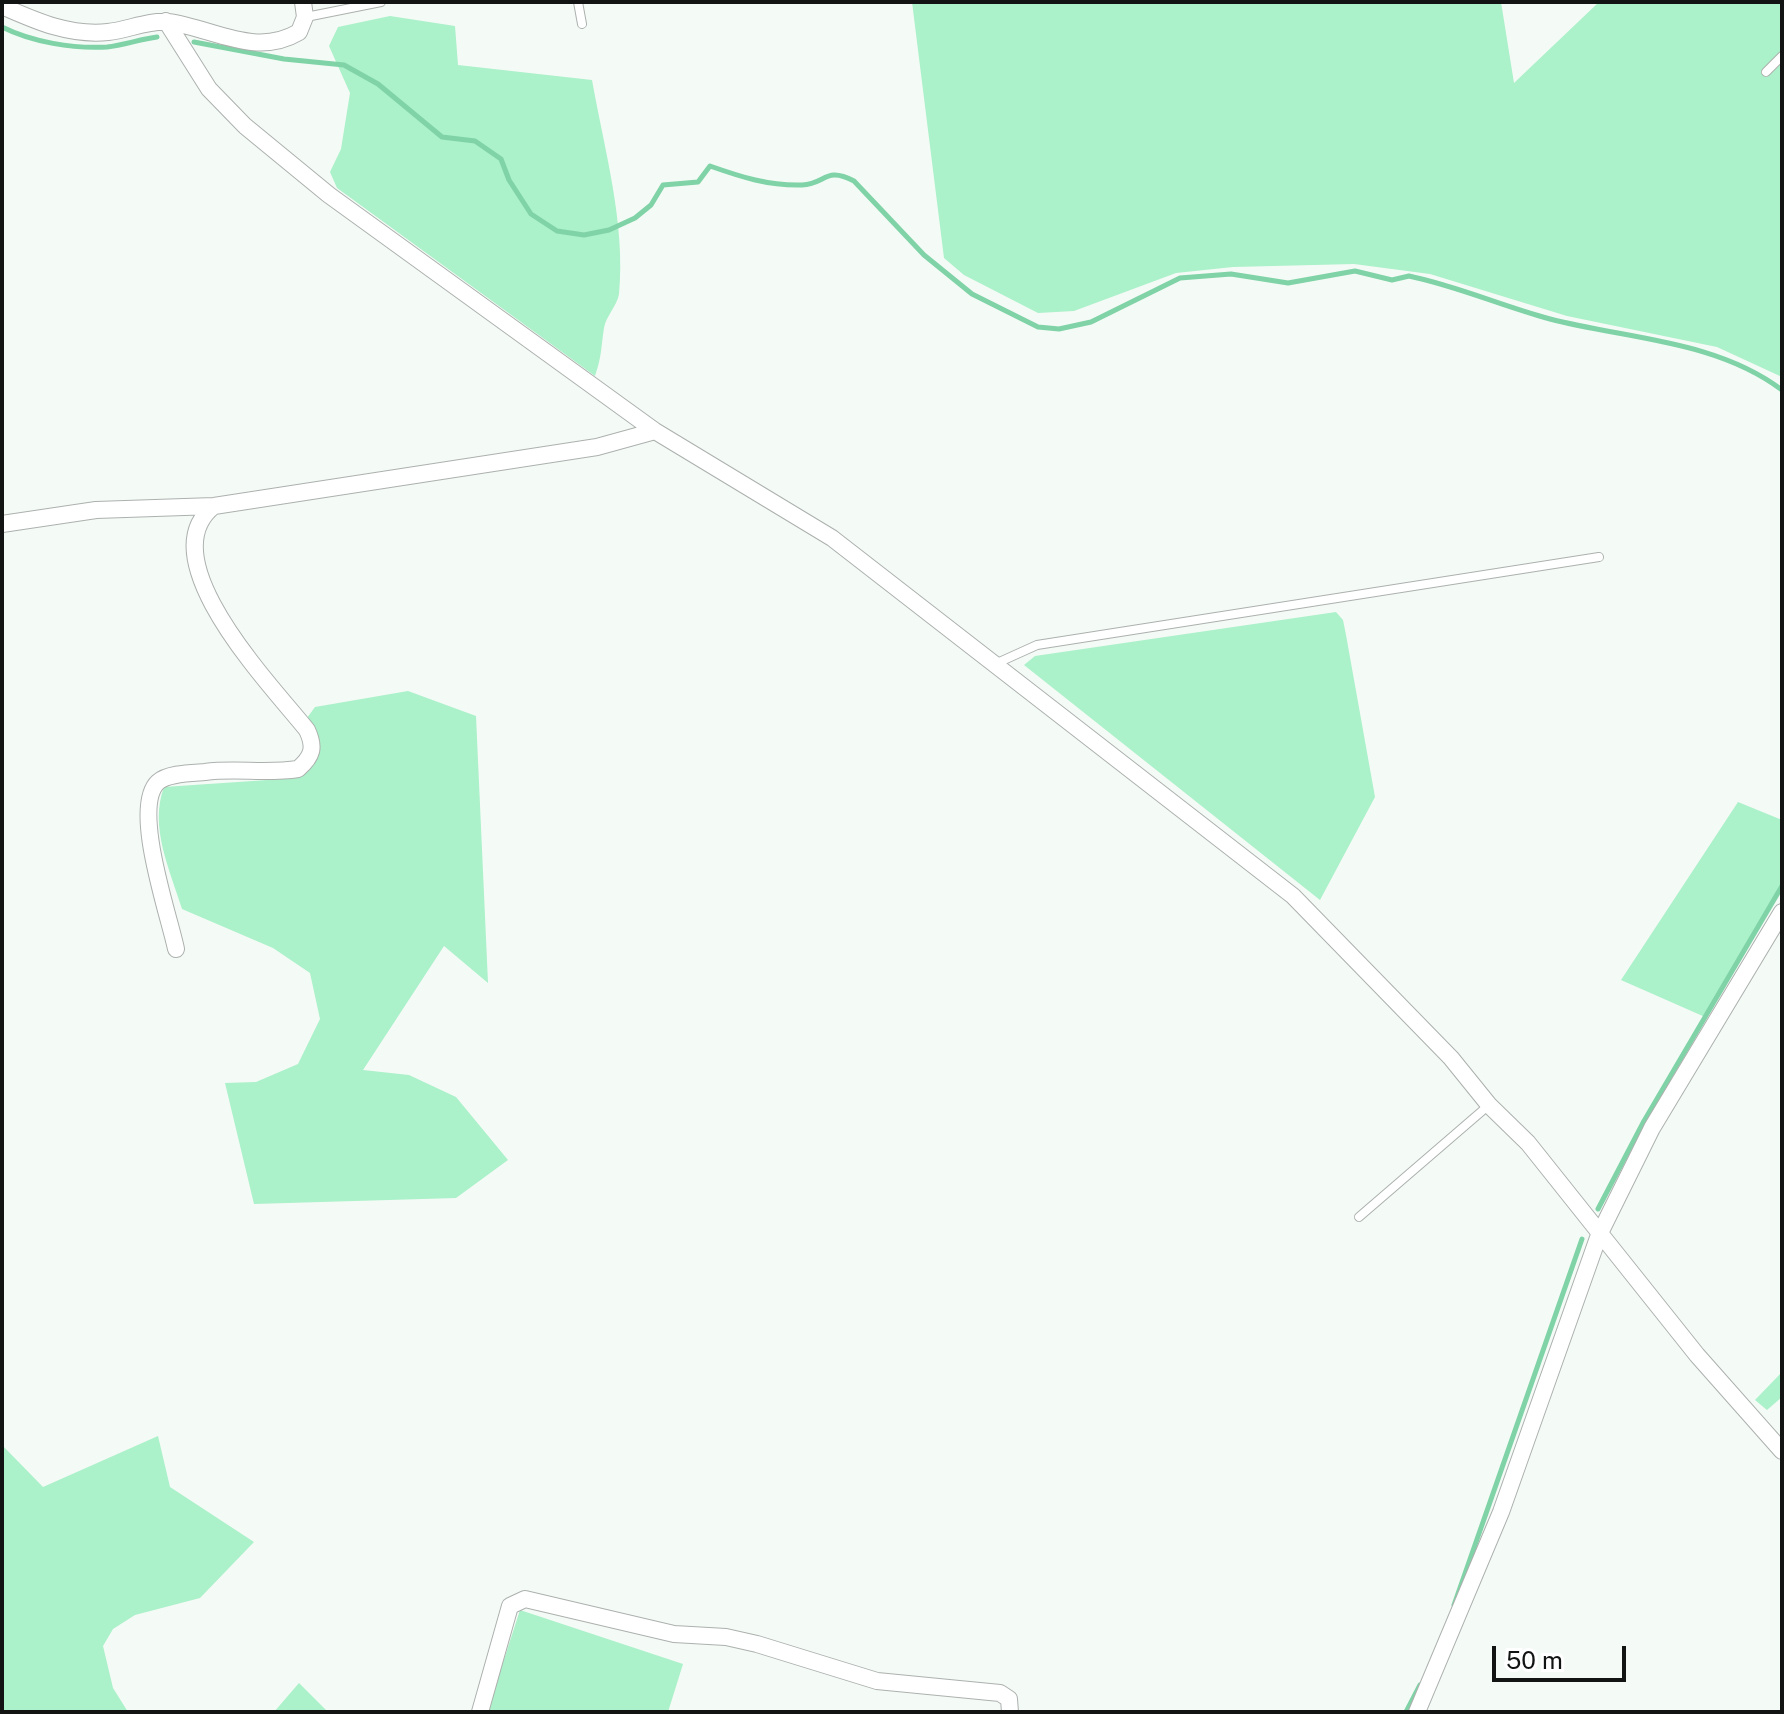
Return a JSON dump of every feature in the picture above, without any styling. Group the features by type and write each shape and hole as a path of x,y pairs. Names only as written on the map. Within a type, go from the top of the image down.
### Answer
{"street":[{"path":"2,6 56,28 86,32 166,21 245,43 290,37 299,32 304,10"},
{"path":"166,21 209,89 256,136 366,223 655,431 832,538 1293,896 1451,1058 1489,1105 1528,1143 1599,1235 1782,1451"},
{"path":"2,524 96,510 214,506 597,447 655,431"},
{"path":"176,949 149,835 150,793 159,780 172,776 209,771 298,769 308,760 313,743 299,719 238,648 209,594 195,552 195,530 200,517 214,506"},
{"path":"1417,1712 1501,1512 1599,1235 1652,1128 1782,912"},
{"path":"480,1712 510,1606 525,1599 674,1634 726,1637 757,1644 877,1681 1000,1693 1009,1699 1010,1712"}],"lane":[{"path":"304,10 381,2"},
{"path":"578,2 582,24"},
{"path":"1766,72 1782,56"},
{"path":"994,665 1037,645 1599,557"},
{"path":"1359,1217 1489,1105"}],"green space":[{"path":"912,2 1501,2 1514,83 1599,2 1782,2 1782,377 1717,347 1567,316 1430,274 1354,264 1233,267 1176,273 1074,311 1038,313 964,275 944,258"},
{"path":"390,16 455,26 458,65 592,80 613,186 620,267 619,294 605,324 595,376 337,188 330,172 341,149 350,93 329,46 338,27"},
{"path":"1336,612 1343,620 1375,797 1320,900 1024,665 1035,656"},
{"path":"408,691 476,716 488,983 444,946 363,1070 409,1075 456,1097 508,1160 456,1198 254,1204 225,1083 256,1082 298,1064 320,1019 310,973 273,948 182,909 160,833 160,802 164,787 297,778 312,766 318,751 307,718 315,707"},
{"path":"1738,802 1782,820 1782,884 1705,1017 1621,980"},
{"path":"1782,1372 1782,1397 1767,1410 1755,1400"},
{"path":"158,1436 170,1487 254,1542 200,1598 135,1615 113,1629 103,1646 113,1688 128,1712 2,1712 2,1445 43,1487"},
{"path":"520,1610 683,1664 668,1712 487,1712"},
{"path":"299,1683 328,1712 274,1712"}],"waterway":[{"path":"2,27 39,40 80,47 107,47 157,37"},
{"path":"194,42 284,59 344,65 378,84 442,137 475,141 501,159 509,180 531,214 557,231 584,235 609,230 635,218 651,205 663,185 698,182 710,166 755,180 790,185 810,184 837,175 854,181 924,255 972,294 1038,327 1059,329 1091,322 1180,278 1231,274 1288,283 1355,271 1392,280 1409,276 1550,319 1700,351 1756,373 1782,390"},
{"path":"1598,1209 1644,1121 1782,886"},
{"path":"1454,1605 1582,1239"},
{"path":"1406,1712 1420,1685"}]}
